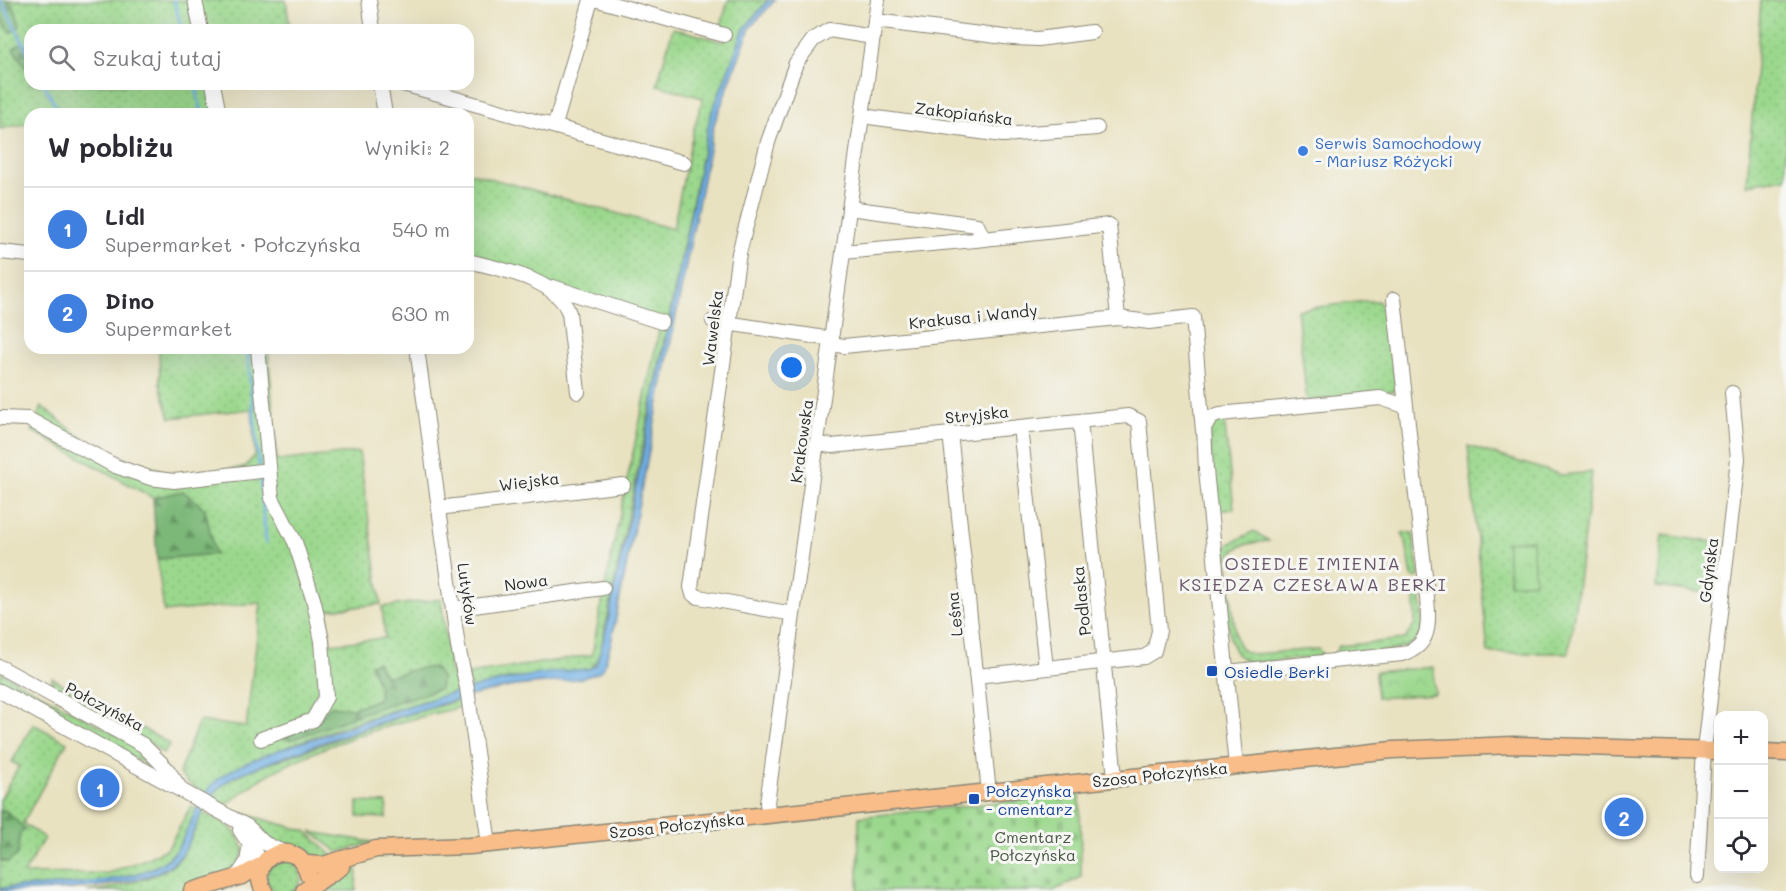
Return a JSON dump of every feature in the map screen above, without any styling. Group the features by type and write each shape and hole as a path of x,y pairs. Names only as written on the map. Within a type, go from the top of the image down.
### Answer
{"main road":[{"name":"Szosa Połczyńska","path":"304,891 328,874 350,864 424,849 1115,778 1454,746 1711,751"},
{"path":"1768,752 1786,753"},
{"name":"Szosa Połczyńska","path":"304,864 323,865 376,849 401,847 424,849"},
{"path":"192,891 237,877 263,864 270,857 283,852 296,856 304,864 308,876 304,891"},
{"path":"224,891 243,885 263,890 259,876 263,864"}],"street":[{"path":"195,0 200,24"},
{"path":"369,0 372,24"},
{"path":"555,125 591,0"},
{"path":"598,0 724,35"},
{"name":"Krakowska","path":"769,815 767,803 878,0"},
{"path":"875,21 1013,38 1038,39 1092,32"},
{"name":"Wawelska","path":"793,614 699,597 693,594 692,587 739,253 768,142 796,63 813,40 824,31 835,30 873,37"},
{"path":"214,90 218,108"},
{"path":"381,90 384,108"},
{"path":"426,90 684,163"},
{"name":"Zakopiańska","path":"862,116 1003,135 1097,128"},
{"path":"849,208 977,225 981,233 975,240"},
{"path":"843,252 1109,225 1118,318"},
{"path":"0,252 24,254"},
{"path":"474,263 662,322"},
{"path":"546,285 564,301 568,313 578,392"},
{"path":"1227,672 1402,654 1413,650 1425,640 1428,632 1428,610 1405,406 1406,388 1394,299"},
{"name":"Krakusa i Wandy","path":"713,321 831,341 844,346 1118,318 1149,322 1193,317 1203,433"},
{"path":"258,354 262,470 272,498 295,542 315,602 322,641 326,697 313,720 261,739"},
{"name":"Lutyków","path":"418,354 453,609 489,844"},
{"name":"Gdyńska","path":"1697,876 1738,459 1732,393"},
{"path":"1236,766 1203,433 1206,424 1220,414 1380,398 1405,406"},
{"name":"Stryjska","path":"817,444 832,446 1128,416 1139,421 1159,640 1154,651 1148,656 1104,663"},
{"path":"0,418 28,418 114,466 150,478 174,481 262,470"},
{"name":"Podlaska","path":"1080,421 1115,778"},
{"path":"1020,427 1046,668"},
{"name":"Leśna","path":"950,433 989,792"},
{"name":"Wiejska","path":"439,508 624,485"},
{"name":"Nowa","path":"453,609 603,588"},
{"path":"977,676 1104,663"},
{"name":"Połczyńska","path":"0,667 144,745 172,774 180,790"},
{"name":"Połczyńska","path":"0,691 248,827 264,843 283,852"},
{"name":"Połczyńska","path":"234,820 263,864"},
{"path":"237,877 247,862 250,843"}],"green space":[{"path":"0,0 286,0 289,24 24,24 24,90 221,90 225,108 24,108 24,124 0,129 0,23 2,21"},
{"path":"0,0 9,0 15,9 20,26 12,32 3,22"},
{"path":"728,0 768,0 744,29 706,135 599,659 589,669 506,679 471,689 468,674 592,655 660,326 474,259 474,174 673,229 693,132 703,98 657,85 673,28 724,42 730,29 721,26"},
{"path":"1761,0 1786,0 1786,178 1747,184"},
{"path":"21,43 24,44 24,65 13,49"},
{"path":"1378,301 1387,312 1396,388 1393,391 1307,401 1297,310"},
{"path":"159,354 268,354 277,461 359,452 381,604 327,610 330,644 385,638 382,607 441,599 450,670 461,685 462,691 365,719 283,748 247,764 220,780 205,794 188,783 179,773 199,721 246,727 261,603 164,612 157,559 215,554 183,491 153,498 32,431 42,407 81,437 149,470 154,467 174,476 245,467 255,455 252,409 170,418 160,385"},
{"path":"1224,418 1234,509 1216,511 1209,431 1213,424"},
{"path":"1468,446 1562,475 1592,472 1569,653 1488,653"},
{"path":"183,491 205,509 215,554 157,559 153,498"},
{"path":"1254,531 1269,541 1243,545 1233,552 1227,564 1236,638 1239,644 1244,651 1253,654 1318,649 1322,654 1319,657 1249,663 1235,650 1230,639 1221,557 1229,544"},
{"path":"1402,533 1413,533 1419,576 1415,578 1412,577"},
{"path":"1662,535 1713,542 1707,593 1656,587"},
{"path":"1532,540 1535,582 1510,584 1506,542"},
{"path":"1415,593 1420,593 1424,621 1420,636 1414,642 1395,649 1338,656 1337,647 1340,646 1405,639 1415,624"},
{"path":"377,662 386,677 415,669 434,667 442,679 440,689 377,708 291,740 284,738 322,716 331,706 354,708 379,699 379,687 370,664"},
{"path":"1433,667 1435,694 1377,698 1375,672"},
{"path":"0,672 141,748 165,775 0,685"},
{"path":"52,678 170,744 163,754 152,745 51,688"},
{"path":"463,699 458,708 386,727 315,752 253,784 225,805 210,797 222,783 248,771 403,716"},
{"path":"33,724 67,742 23,823 44,838 24,874 108,873 146,859 168,848 191,806 197,809 171,857 157,867 115,879 64,885 0,888 0,800 19,766 12,762"},
{"name":"Cmentarz Połczyńska","path":"1080,794 1081,877 1053,891 858,891 859,817"},
{"path":"358,802 387,803 386,818 358,817"},
{"path":"5,810 25,829 19,835 18,854 8,863 0,860 0,812"},
{"path":"202,812 227,825 236,834 244,849 238,868 213,882 181,891 87,891 109,888 150,877 172,866 186,848"},
{"path":"240,813 306,831 335,858 315,861 272,843 239,816"},
{"path":"311,832 372,842 372,843 338,852"},
{"path":"278,861 290,861 300,871 300,883 292,892 276,892 268,883 268,871"},
{"path":"347,869 357,869 356,891 327,891 348,873"}],"water":[{"path":"768,0 775,0 750,28 714,124 611,643 603,669 595,674 571,680 515,686 437,705 336,738 237,775 226,782 210,800 183,853 170,866 150,875 126,882 71,889 0,891 0,888 95,882 145,871 164,861 177,849 202,799 216,781 237,767 263,756 394,711 458,692 523,677 589,669 596,665 606,630 640,467 710,117 744,29"}],"waterway":[{"path":"1,0 24,44"},
{"path":"174,0 180,24"},
{"path":"47,90 57,108"},
{"path":"196,90 201,108"},
{"path":"248,354 259,466"},
{"path":"260,476 266,543"}],"place":[{"name":"Serwis Samochodowy - Mariusz Różycki","path":"1303,151"},
{"name":"Osiedle Berki","path":"1212,671"},
{"name":"Lidl","path":"100,788"},
{"name":"Połczyńska - cmentarz","path":"974,799"},
{"name":"Dino","path":"1624,817"}],"district":[{"name":"OSIEDLE IMIENIA KSIĘDZA CZESŁAWA BERKI","path":"1313,573"}]}
